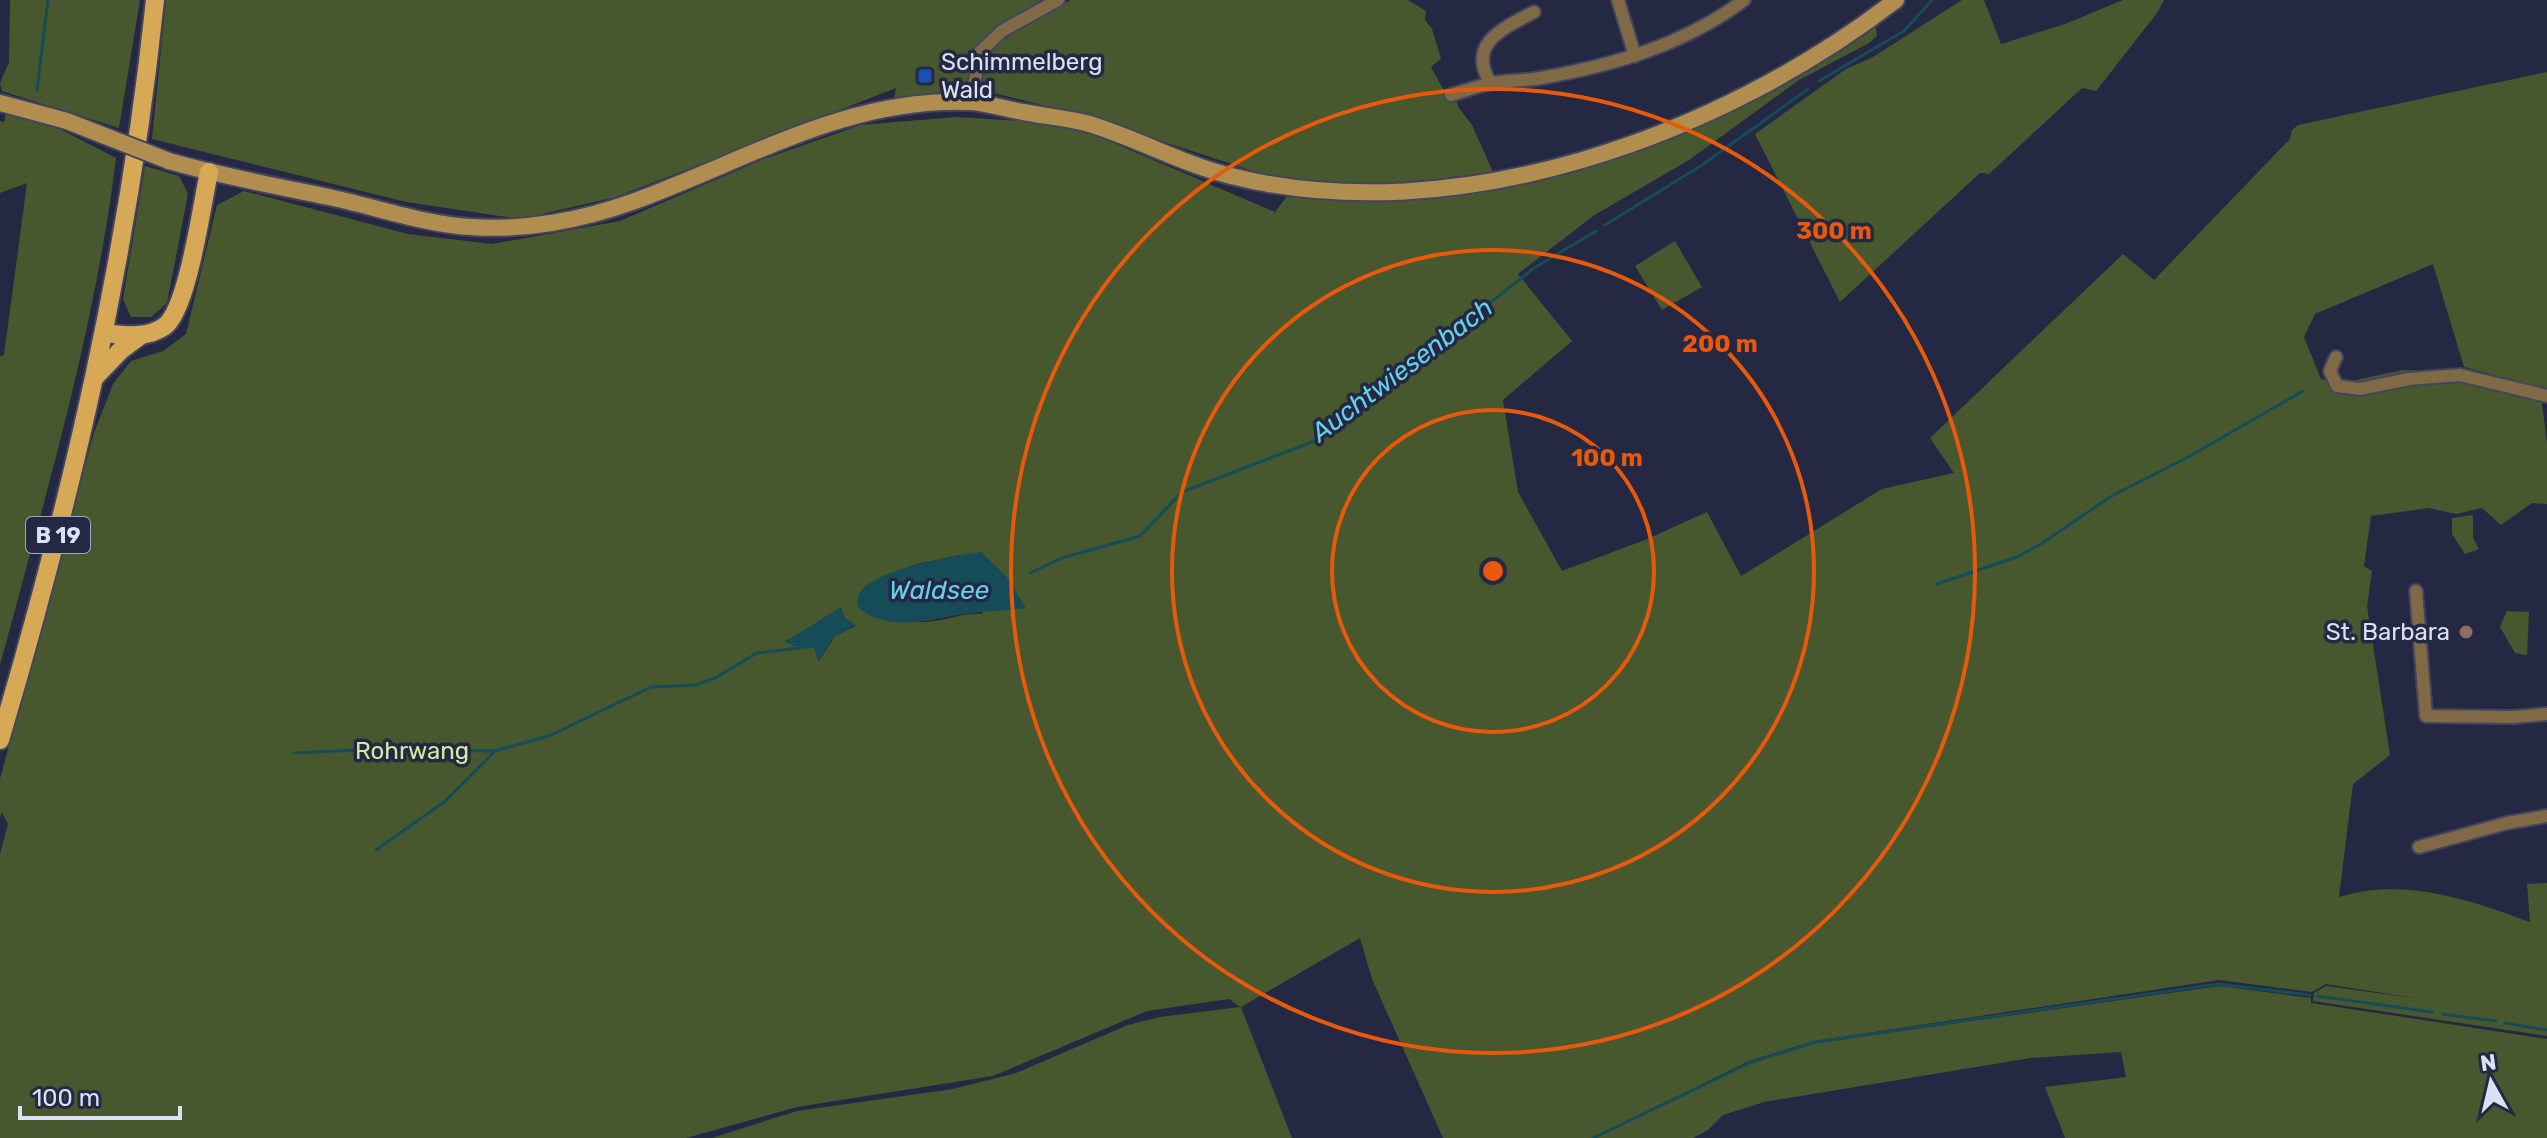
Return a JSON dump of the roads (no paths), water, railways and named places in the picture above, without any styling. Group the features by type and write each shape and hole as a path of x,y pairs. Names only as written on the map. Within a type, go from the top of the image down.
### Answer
{"main road":[{"name":"B 19","path":"0,740 46,581 95,378 128,200 155,0"},
{"path":"95,378 121,350 140,336 167,324 178,308 209,172"},
{"path":"104,333 140,336"}],"street":[{"path":"971,102 980,52 1002,31 1058,0"},
{"path":"1618,0 1635,56"},
{"path":"1451,95 1491,84 1540,78 1635,56 1706,26 1727,6 1744,0"},
{"path":"0,103 67,121 169,161 209,172 405,216 470,227 528,226 568,220 630,203 819,125 892,107 971,102 1085,123 1227,176 1293,189 1346,193 1423,191 1532,174 1601,154 1689,122 1757,89 1822,51 1896,0"},
{"path":"1491,84 1481,68 1483,50 1491,39 1534,12"},
{"path":"2336,357 2330,371 2337,386 2360,389 2409,379 2460,375 2547,396"},
{"path":"2416,591 2426,716 2514,717 2547,714"},
{"path":"2419,847 2507,823 2547,816"}],"water":[{"name":"Waldsee","path":"981,552 1006,576 1026,608 902,622 876,618 858,606 858,597 864,588 876,579 913,566"},
{"path":"841,607 845,618 855,625 835,636 818,661 814,647 794,646 785,642"}],"waterway":[{"path":"37,90 48,0"},
{"name":"Auchtwiesenbach","path":"1819,81 1904,31 1932,0"},
{"name":"Auchtwiesenbach","path":"1605,225 1702,165 1808,89"},
{"name":"Auchtwiesenbach","path":"1030,573 1062,558 1140,536 1182,492 1317,440 1534,268 1596,231"},
{"path":"1937,584 2017,557 2110,497 2188,457 2303,391"},
{"name":"Auchtwiesenbach","path":"294,753 494,751 549,736 651,687 695,685 715,678 757,653 815,646"},
{"path":"376,850 444,802 493,753"},
{"path":"1593,1138 1752,1062 1816,1042 2218,984 2310,995"},
{"path":"2317,996 2432,1012"},
{"path":"2443,1014 2496,1021"},
{"path":"2505,1023 2547,1030"}],"place":[{"name":"Schimmelberg Wald","path":"925,76"},
{"name":"St. Barbara","path":"2466,632"}],"park label":[{"name":"Rohrwang","path":"412,751"}]}
